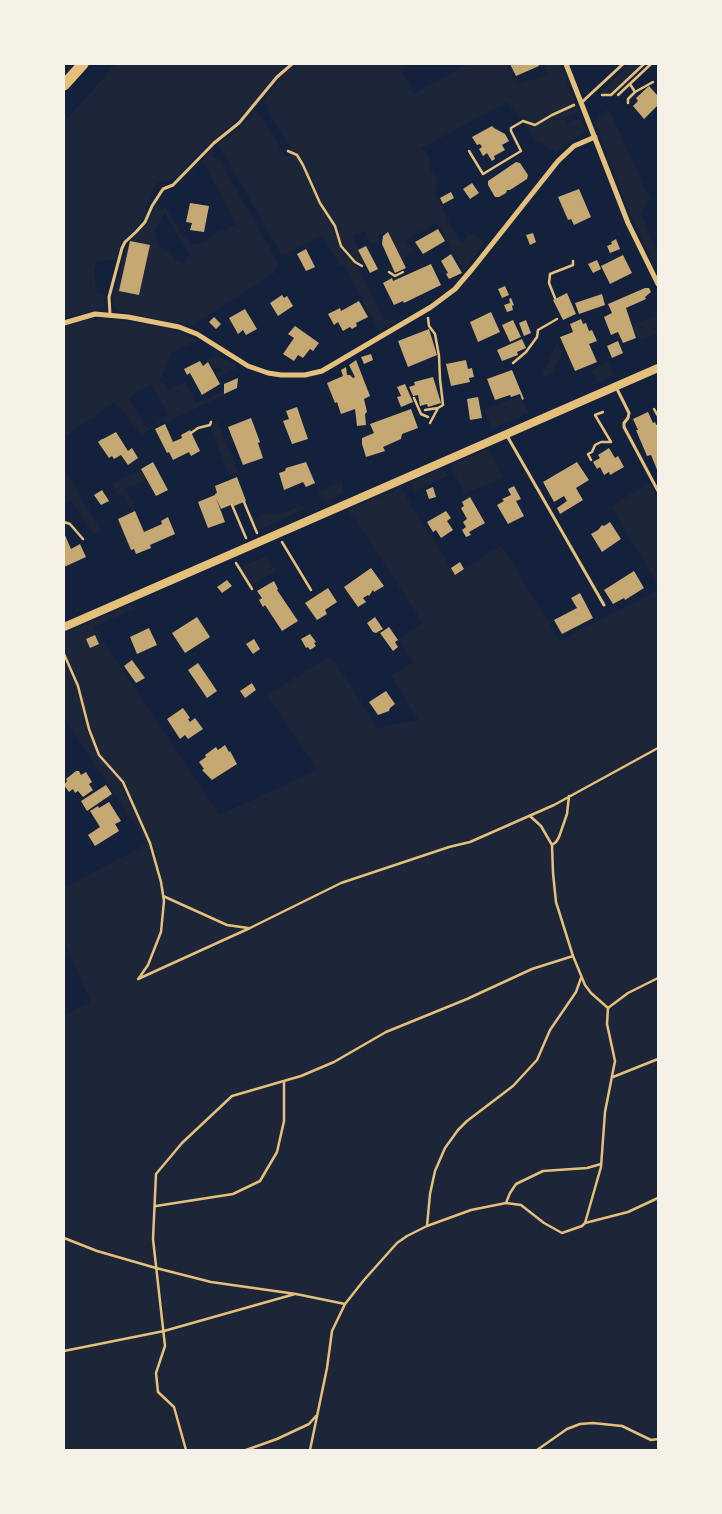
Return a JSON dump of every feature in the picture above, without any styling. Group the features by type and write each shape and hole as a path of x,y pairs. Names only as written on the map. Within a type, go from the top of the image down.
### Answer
{"highway":[{"path":"64,85 83,64"}],"street":[{"path":"566,64 628,223 658,284"},
{"path":"64,323 95,314 110,314 179,327 202,336 248,366 268,373 305,375 322,371 430,308 455,289 474,268 558,161 574,146 595,137"},
{"path":"64,627 658,368"}],"lane":[{"path":"110,314 109,297 122,248 125,242 145,222 162,189 173,185 214,143 239,123 277,77 292,64"},
{"path":"582,102 623,64"},
{"path":"616,386 628,414 624,427 658,491"},
{"path":"506,434 604,604"}],"path":[{"path":"594,90 603,96 611,95 644,64"},
{"path":"618,95 651,64"},
{"path":"626,80 635,92"},
{"path":"628,103 628,99 635,92 653,82"},
{"path":"469,151 482,174 522,151 511,128 523,121 535,125 567,108"},
{"path":"288,151 297,155 303,165 320,203 335,226 341,246 355,262 362,266"},
{"path":"555,298 548,283 550,274 573,265 573,261"},
{"path":"389,272 395,276 403,272"},
{"path":"425,410 438,408 443,405 439,356 435,334 428,326 428,316"},
{"path":"513,363 526,352 537,337 538,330 557,319"},
{"path":"414,398 421,414 428,416"},
{"path":"430,423 438,408"},
{"path":"654,409 658,416"},
{"path":"592,460 588,454 592,452 595,445 601,442 611,442 595,415 603,412"},
{"path":"191,432 210,425 211,422"},
{"path":"244,502 255,529"},
{"path":"232,505 244,534"},
{"path":"64,522 70,524 83,539"},
{"path":"285,547 311,590"},
{"path":"239,568 252,589"},
{"path":"64,654 78,686 89,728 99,755 123,782 150,842 161,882 163,896 161,932 148,965 138,979 250,928 340,883 449,847 470,842 529,816 658,748"},
{"path":"552,845 559,837 567,814 569,796"},
{"path":"529,816 541,826 552,845 556,902 581,978 591,993 608,1008 608,1024 615,1060 605,1112 602,1167 585,1223"},
{"path":"163,896 227,925 250,928"},
{"path":"186,1450 174,1408 158,1392 156,1373 165,1346 153,1239 156,1174 182,1143 232,1096 301,1076 334,1062 386,1032 467,999 532,969 573,956"},
{"path":"427,1226 430,1194 435,1171 445,1148 467,1121 513,1086 537,1060 550,1030 576,992 581,978"},
{"path":"608,1008 628,993 658,978"},
{"path":"613,1076 658,1059"},
{"path":"155,1206 233,1194 260,1181 276,1152 284,1120 284,1081"},
{"path":"506,1203 516,1184 544,1172 587,1168 601,1164"},
{"path":"310,1450 332,1331 345,1304 364,1280 397,1244 407,1236 427,1226 471,1210 506,1203 521,1205 544,1223 562,1233 582,1226 585,1223 628,1212 658,1198"},
{"path":"64,1238 97,1251 211,1282 296,1294 345,1304"},
{"path":"64,1351 164,1331 296,1294"},
{"path":"246,1450 277,1439 309,1424 317,1415"},
{"path":"537,1450 567,1429 580,1424 593,1423 622,1426 651,1440 658,1439"}],"shaded area":[{"path":"116,64 286,64 273,77 256,101 196,155 179,176 170,181 161,181 156,184 141,222 120,244 116,259 97,261 94,269 96,291 105,296 103,309 64,318 64,122"},
{"path":"297,64 406,64 400,68 414,94 468,64 505,64 514,78 520,83 548,75 545,69 548,64 560,64 579,111 564,119 567,123 581,119 586,130 557,153 536,140 522,119 507,102 420,149 429,155 430,170 438,179 436,194 460,242 463,243 468,235 477,235 485,242 464,271 437,223 404,241 413,250 402,260 387,232 378,236 379,240 371,244 365,231 352,235 364,263 356,260 343,245 337,226 321,202 303,163 296,153 318,201 334,226 345,255 359,268 384,319 395,320 396,322 379,331 344,265 340,266 322,235 282,256 218,144 240,127 256,111 286,157 289,156 291,149 267,110 267,106 262,102 284,74"},
{"path":"629,64 642,64 610,94 604,95 600,93"},
{"path":"609,110 650,199 641,214 658,254 658,271 632,219 595,123 601,114"},
{"path":"213,148 215,152 211,156 219,159 278,263 274,273 192,326 117,311 112,302 127,246 148,222 158,202 162,209 166,207 182,235 192,243 203,243 222,229 224,231 236,224 203,162 170,195","holes":["165,214 189,255 186,262 181,263 169,252 164,251 155,238 156,228"]},
{"path":"658,315 658,333 639,341 633,325"},
{"path":"110,319 172,329 198,341 171,353 160,380 170,390 186,381 195,402 238,388 167,422 164,421 145,432 143,436 115,402 64,437 64,327 88,320","holes":["150,384 169,414 147,428 129,398"]},
{"path":"557,342 562,353 553,372 541,378"},
{"path":"218,355 237,366 237,368 219,378 217,373 221,371 218,367 214,369 209,360"},
{"path":"609,362 614,375 597,383 592,370"},
{"path":"520,396 528,413 492,429 484,410"},
{"path":"217,421 238,472 229,475 210,427"},
{"path":"488,449 503,477 465,494 452,465"},
{"path":"443,468 448,476 414,491 411,483"},
{"path":"64,469 102,531 94,534 70,500 64,503"},
{"path":"141,469 146,479 125,488 136,510 132,511 122,494 118,495 112,484"},
{"path":"342,480 343,493 323,502 318,492"},
{"path":"649,482 658,499 658,584 611,507"},
{"path":"400,487 455,575 501,545 560,641 658,590 658,1450 64,1450 64,1015 91,1002 64,941 64,888 147,844 64,718 64,633 132,604 134,609 94,627 219,815 318,770 267,695 331,656 378,728 418,720 391,676 413,662 398,640 423,623 354,518 352,519 348,510"},
{"path":"302,505 305,509 258,530 253,519 269,513 278,515"},
{"path":"266,556 276,571 251,585 240,568"}],"building":[{"path":"510,64 538,64 539,66 516,76"},
{"path":"649,86 658,96 658,105 644,119 633,106 638,101 636,98"},
{"path":"492,126 505,134 509,141 502,145 505,150 494,156 495,159 492,161 487,153 483,156 479,149 482,147 480,144 477,145 472,137"},
{"path":"516,162 520,163 528,175 527,179 507,190 506,193 499,197 495,197 488,185 488,181"},
{"path":"472,183 479,193 470,199 463,189"},
{"path":"579,189 591,217 574,225 571,219 568,220 558,197"},
{"path":"451,192 454,198 443,204 440,198"},
{"path":"190,203 209,206 204,232 190,230 192,223 186,222"},
{"path":"438,229 445,241 423,254 415,242"},
{"path":"388,232 406,268 395,273 382,244 383,236"},
{"path":"533,233 536,242 530,245 526,235"},
{"path":"616,239 620,249 610,253 607,246"},
{"path":"130,241 150,245 139,295 119,291"},
{"path":"366,246 378,269 370,273 358,250"},
{"path":"306,249 315,267 306,271 297,254"},
{"path":"451,254 462,273 449,279 446,274 448,273 441,261"},
{"path":"623,255 632,273 610,284 601,266"},
{"path":"597,260 601,269 593,273 588,264"},
{"path":"431,264 441,285 404,303 403,301 394,305 383,283 392,278 393,281"},
{"path":"505,286 509,295 502,298 498,289"},
{"path":"649,288 651,292 645,297 646,299 626,308 636,338 623,343 618,332 611,335 604,317 612,313 608,304"},
{"path":"567,293 576,314 563,320 553,300"},
{"path":"602,294 605,305 579,314 575,303"},
{"path":"282,295 284,298 287,296 293,306 278,316 270,303"},
{"path":"511,298 514,305 512,306 513,310 507,312 504,305 510,303 509,299"},
{"path":"359,301 368,317 356,323 357,326 352,329 350,327 343,331 338,322 334,325 328,314 340,308 341,311"},
{"path":"245,309 257,329 246,335 243,330 238,334 229,318"},
{"path":"491,312 500,332 478,342 470,322"},
{"path":"214,317 221,324 216,329 209,322"},
{"path":"581,319 583,324 586,323 589,331 592,330 597,341 589,344 597,362 575,371 560,337 573,332 570,324"},
{"path":"513,320 521,337 510,342 502,325"},
{"path":"526,320 531,333 524,336 519,323"},
{"path":"295,326 319,343 313,351 310,349 303,358 298,355 294,361 283,354 294,338 288,334"},
{"path":"429,329 437,355 408,367 398,341"},
{"path":"522,339 526,348 517,352 518,355 502,361 497,350"},
{"path":"618,341 623,353 612,358 607,346"},
{"path":"371,354 373,360 364,364 361,357"},
{"path":"356,360 370,396 364,399 367,412 365,414 366,425 357,426 355,409 341,414 327,383 343,376 341,370 346,367 347,375 355,377 349,365"},
{"path":"466,360 468,369 472,368 474,377 469,378 470,382 451,386 446,364"},
{"path":"200,361 203,366 208,362 220,384 202,395 190,373 187,375 184,369"},
{"path":"512,370 524,399 522,400 520,394 495,400 487,379"},
{"path":"433,377 441,403 428,407 427,404 420,406 418,395 413,396 409,387 415,385 414,382"},
{"path":"238,378 237,388 224,394 224,384"},
{"path":"405,384 413,402 401,407 397,397 401,396 397,387"},
{"path":"478,397 482,418 470,420 467,399"},
{"path":"297,407 308,439 292,444 283,421 289,419 286,411"},
{"path":"411,409 418,428 402,434 401,439 383,447 385,451 366,457 362,438 374,433 370,424"},
{"path":"648,412 658,429 658,472 651,455 647,456 633,419"},
{"path":"251,418 260,442 258,443 263,458 243,465 228,427"},
{"path":"165,424 173,442 182,438 181,435 190,430 200,451 191,456 189,452 173,460 169,452 167,453 155,429"},
{"path":"116,432 128,451 132,448 138,458 128,465 121,455 114,459 112,456 109,458 98,442"},
{"path":"609,448 615,458 618,456 624,467 610,475 609,472 604,475 600,467 597,469 593,462 600,458 598,455"},
{"path":"153,462 168,490 156,496 141,469"},
{"path":"306,462 315,483 306,487 303,482 284,490 279,473 285,471 286,468"},
{"path":"577,462 589,480 576,488 583,500 560,514 557,508 567,501 564,496 554,502 543,482"},
{"path":"237,477 246,501 221,509 216,498 225,522 208,528 198,502 215,495 217,493 215,486"},
{"path":"514,486 521,499 516,501 524,516 508,524 497,505 504,501 502,499 511,495 508,489"},
{"path":"433,487 436,497 429,499 426,490"},
{"path":"102,490 109,501 101,505 94,495"},
{"path":"470,497 485,523 469,532 471,535 466,537 462,530 466,527 463,522 467,519 461,508 464,506 462,502"},
{"path":"135,511 144,532 162,524 161,521 168,517 175,534 150,545 151,548 136,554 134,549 131,550 118,519"},
{"path":"446,511 451,518 447,521 453,530 441,538 436,530 433,532 427,522"},
{"path":"610,522 621,539 602,552 591,534 602,525 604,526"},
{"path":"64,533 71,549 80,544 86,557 64,567"},
{"path":"460,562 464,569 455,575 451,568"},
{"path":"371,568 384,586 374,592 373,590 369,596 363,598 366,602 358,607 344,587"},
{"path":"634,571 644,588 625,600 624,598 613,604 604,590"},
{"path":"227,580 232,586 222,593 217,587"},
{"path":"274,581 277,590 298,621 282,631 265,605 263,607 259,600 262,598 257,591"},
{"path":"328,588 337,602 325,610 327,614 317,620 305,603"},
{"path":"580,593 593,618 562,634 554,620 577,608 571,598"},
{"path":"197,617 210,637 185,653 172,633"},
{"path":"375,617 383,629 376,633 373,632 367,623"},
{"path":"389,627 398,640 395,642 398,647 393,651 380,633"},
{"path":"149,628 157,645 137,654 130,637"},
{"path":"310,634 316,642 314,643 316,646 310,650 308,647 306,648 301,639"},
{"path":"95,635 99,644 90,648 86,639"},
{"path":"254,639 260,649 253,654 246,644"},
{"path":"132,660 145,678 136,683 124,666"},
{"path":"198,663 217,691 207,698 188,670"},
{"path":"252,683 256,690 245,698 240,691"},
{"path":"386,691 395,704 389,711 378,715 369,702"},
{"path":"183,708 190,718 188,719 190,722 195,718 203,729 188,739 185,735 180,739 167,719"},
{"path":"225,745 237,764 212,780 202,770 204,769 199,762 216,747 218,750"},
{"path":"76,771 79,771 81,775 86,772 92,782 89,784 93,790 83,797 78,791 75,793 73,789 69,792 64,785 67,781 66,779"},
{"path":"106,785 112,794 87,811 81,801"},
{"path":"109,802 121,821 115,824 119,831 95,846 88,835 100,827 90,811"}]}
